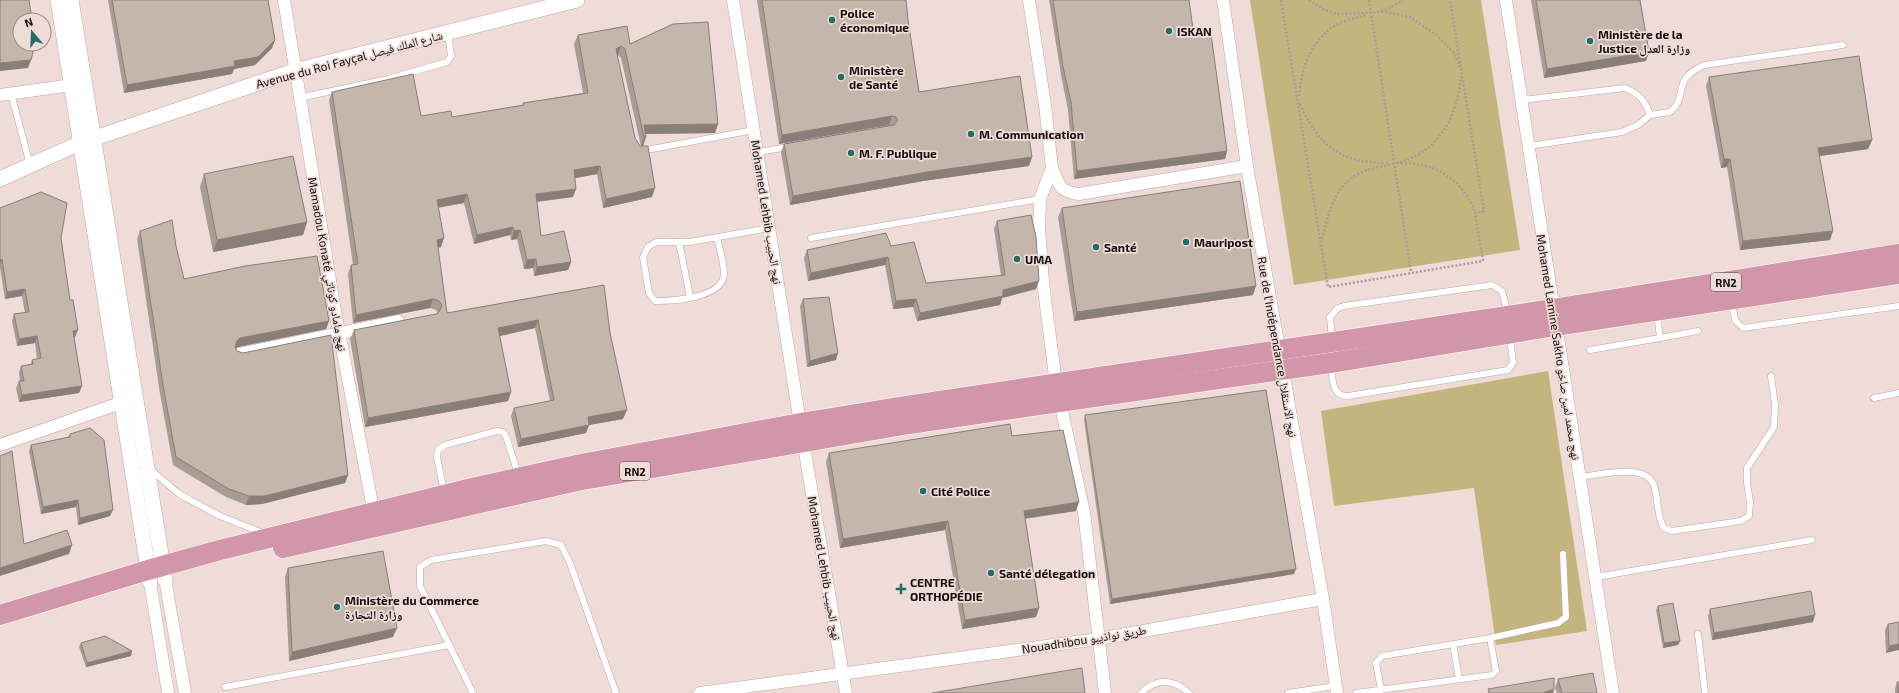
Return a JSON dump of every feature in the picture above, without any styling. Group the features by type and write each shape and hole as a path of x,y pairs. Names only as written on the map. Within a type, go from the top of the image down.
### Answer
{"highway":[{"name":"RN2","path":"1058,394 1278,349 1554,318 1899,254"},
{"name":"RN2","path":"1554,318 1656,311 1899,274"},
{"name":"RN2","path":"0,628 101,596 157,574 277,550 375,520 445,495 583,464 802,433 1058,394 1282,370 1330,363 1509,324"},
{"name":"RN2","path":"0,615 157,574 272,537 375,520 577,481 802,433"}],"street":[{"path":"58,0 78,84"},
{"path":"71,0 78,84 123,402 157,574 185,693"},
{"name":"Mamadou Konaté نهج مامادو كوناتي","path":"284,0 294,71 340,333 375,520"},
{"name":"Avenue du Roi Fayçal شارع الملك فيصل","path":"0,179 86,141 294,71 577,0"},
{"name":"Mohamed Lehbib نهج الحبيب","path":"733,0 802,433 846,693"},
{"path":"1029,0 1045,105 1052,168 1062,189 1068,193 1079,194 1247,166"},
{"name":"Rue de l'Indépendance نهج الاستقلال","path":"1223,0 1247,166 1323,599 1336,690"},
{"name":"Mohamed Lamine Sakho نهج محمد لمين صاخو","path":"1506,0 1613,693"},
{"path":"5,94 78,84"},
{"path":"86,141 146,465 168,693"},
{"path":"1052,168 1040,199 1040,251 1058,394 1084,512 1105,693"},
{"path":"239,354 408,320"},
{"path":"0,446 123,402"},
{"name":"Nouadhibou طريق نواذيبو","path":"700,693 736,691 843,672 1098,638 1323,599"}],"lane":[{"path":"299,98 388,79 447,62 451,56 447,32"},
{"path":"1529,146 1622,132 1638,125 1650,115 1670,112 1681,99 1684,80 1691,72 1704,65 1843,45"},
{"path":"1522,100 1625,88 1636,92 1645,102 1650,115"},
{"path":"5,94 30,166"},
{"path":"636,146 639,151 648,150 754,130"},
{"path":"757,152 796,145"},
{"path":"811,238 1040,199"},
{"path":"717,237 724,274 720,285 711,292 666,301 655,301 649,293 643,257 648,247 656,242 680,242 769,228"},
{"path":"680,242 690,296"},
{"path":"1330,363 1334,389 1340,395 1348,396 1508,370 1513,363 1509,324 1502,291 1492,285 1338,308 1330,317 1332,342"},
{"path":"1732,300 1735,320 1743,328 1899,306"},
{"path":"1656,311 1660,338"},
{"path":"1590,350 1698,331"},
{"path":"1580,477 1630,471 1645,474 1654,484 1660,520 1664,528 1672,531 1741,521 1749,516 1750,502 1747,482 1747,468 1774,427 1776,405 1771,376"},
{"path":"1874,398 1899,394"},
{"path":"445,495 437,457 438,450 445,445 497,431 503,432 506,436 519,478"},
{"path":"146,465 179,494 220,516 272,537"},
{"path":"1596,577 1812,540"},
{"path":"473,693 420,586 420,567 430,560 546,541 561,545 570,563 616,693"},
{"path":"1381,690 1376,663 1382,656 1490,638 1558,623 1566,617 1563,554"},
{"path":"1698,634 1705,693"},
{"path":"1356,693 1492,675 1496,671 1490,638"},
{"path":"1453,644 1459,679"},
{"path":"225,687 449,645"},
{"path":"1141,693 1148,686 1162,681 1177,684 1189,693"},
{"path":"1288,693 1336,690"}],"path":[{"path":"1281,0 1298,101 1322,241 1328,286 1482,261 1475,213 1462,190 1444,174 1432,167 1410,163 1363,162 1344,156 1333,150 1314,131 1298,101 1300,83 1306,62 1312,49 1322,36 1332,27 1347,20 1390,8 1403,0"},
{"path":"1309,0 1323,9 1336,14 1397,13 1410,17 1422,24 1455,54 1462,73 1457,100 1446,129 1424,150 1395,163 1366,169 1344,185 1330,209 1322,241"},
{"path":"1368,0 1395,163 1411,272"},
{"path":"1450,0 1484,211 1475,213"}],"shaded area":[{"path":"1250,0 1481,0 1520,250 1294,285"},
{"path":"1548,371 1587,631 1496,645 1474,488 1334,506 1321,411"}],"building":[{"path":"0,0 29,0 31,12 12,12 12,52 33,52 31,60 0,63"},
{"path":"112,0 268,0 275,40 258,57 234,61 235,66 127,85"},
{"path":"762,0 906,0 919,92 1020,76 1032,157 927,172 793,196 784,144 894,125 898,120 896,117 892,116 782,135"},
{"path":"1053,0 1189,0 1194,36 1211,34 1227,151 1077,171 1071,102 1063,67"},
{"name":"Ministère de la Justice وزارة العدل","path":"1536,0 1640,0 1649,52 1547,69"},
{"path":"708,22 718,124 644,125 646,137 644,137 625,49 621,46 616,49 635,138 640,146 648,146 655,188 606,199 600,166 574,170 576,189 536,194 541,236 564,231 571,262 537,267 536,259 527,260 520,230 514,231 513,227 477,235 467,194 437,200 444,238 437,240 447,313 604,285 610,333 627,410 588,417 589,425 521,439 514,408 554,400 538,320 498,328 511,392 368,418 354,330 436,314 439,312 442,305 439,301 433,299 356,315 351,265 358,264 332,92 413,74 421,116 451,111 452,117 524,105 523,103 588,93 578,35 627,26 630,44 673,24"},
{"path":"1859,56 1872,140 1818,148 1833,231 1743,241 1730,159 1724,159 1709,77"},
{"path":"293,156 307,222 217,240 204,174"},
{"name":"Mauripost","path":"1240,181 1256,286 1077,312 1062,208"},
{"path":"41,192 67,203 61,238 70,300 73,300 78,330 73,331 82,386 22,395 19,381 24,381 21,366 33,364 32,360 41,358 37,336 19,339 14,314 29,312 25,289 7,292 2,259 0,260 0,208"},
{"path":"1031,215 1036,237 1039,281 1003,290 1003,296 920,313 916,299 896,301 888,257 811,273 807,250 886,233 891,246 914,242 926,283 1005,275 997,221"},
{"path":"172,220 176,246 184,279 245,266 317,256 329,321 240,338 235,347 237,351 243,353 331,335 348,475 265,496 249,496 229,489 176,457 163,385 140,231"},
{"path":"829,297 838,353 810,361 803,299"},
{"path":"1266,390 1296,569 1112,599 1085,415"},
{"path":"1010,424 1012,436 1063,430 1079,502 1024,511 1039,608 965,620 948,521 843,539 829,453"},
{"path":"90,428 104,440 113,510 80,518 78,500 43,507 31,445 70,437 70,434"},
{"path":"12,451 24,544 67,530 72,545 0,568 0,456"},
{"name":"Ministère du Commerce وزارة التجارة","path":"383,551 397,628 292,652 288,568"},
{"path":"1811,591 1815,615 1714,633 1710,609"},
{"path":"1673,603 1680,641 1664,643 1658,606"},
{"path":"1899,622 1899,644 1889,646 1888,624"},
{"path":"105,636 132,651 87,663 81,643"},
{"path":"1082,668 1085,693 932,693"},
{"path":"1593,673 1597,693 1562,693 1558,679"},
{"path":"1554,678 1554,689 1543,693 1489,693 1488,689"},
{"path":"1897,682 1899,682 1899,693 1898,693"}],"place":[{"name":"Police économique","path":"832,20"},
{"name":"ISKAN","path":"1169,31"},
{"name":"Ministère de la Justice وزارة العدل","path":"1590,41"},
{"name":"Ministère de Santé","path":"841,77"},
{"name":"M. Communication","path":"971,134"},
{"name":"M. F. Publique","path":"851,153"},
{"name":"Mauripost","path":"1186,242"},
{"name":"Santé","path":"1096,247"},
{"name":"UMA","path":"1017,259"},
{"name":"Cité Police","path":"923,491"},
{"name":"Santé délegation","path":"991,573"},
{"name":"CENTRE ORTHOPÉDIE","path":"901,589"},
{"name":"Ministère du Commerce وزارة التجارة","path":"337,607"}]}
